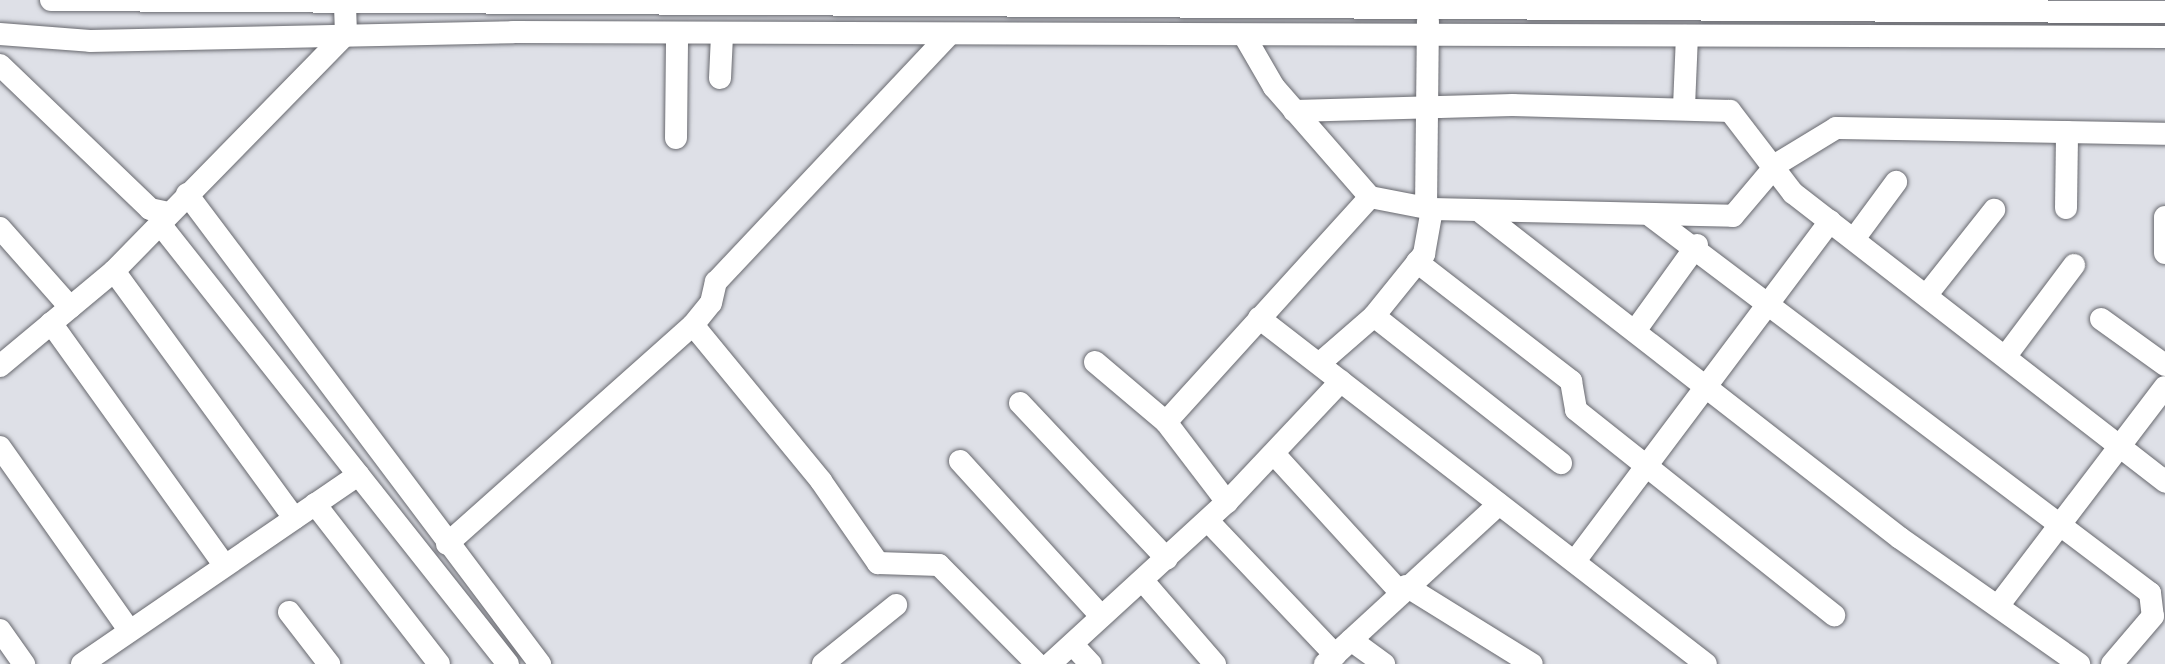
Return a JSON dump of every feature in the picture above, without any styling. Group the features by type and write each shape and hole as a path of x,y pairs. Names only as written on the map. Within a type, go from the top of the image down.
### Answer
{"street":[{"path":"51,0 1428,11 2165,12"},
{"path":"2,361 114,271 346,34 345,0"},
{"path":"1320,363 1374,316 1417,262 1429,208 1428,11"},
{"path":"0,34 90,41 346,34 2165,37"},
{"path":"676,138 677,35"},
{"path":"720,78 722,35"},
{"path":"447,544 693,325 711,303 716,282 948,36"},
{"path":"1684,107 1687,36"},
{"path":"1245,37 1294,111 1370,197 1429,208 1652,217 1733,216 1777,164 1836,128 2165,134"},
{"path":"0,65 150,209 165,218 502,662"},
{"path":"1294,111 1684,107 1730,111 1777,164 1793,193 2008,353 2165,482"},
{"path":"2066,208 2067,132"},
{"path":"1854,239 1896,182"},
{"path":"187,194 540,664"},
{"path":"1166,422 1370,197"},
{"path":"1929,292 1994,210"},
{"path":"1481,212 1635,331 1702,389 2079,664"},
{"path":"1652,217 1697,245 2150,593 2161,604 2112,664"},
{"path":"2165,217 2165,253"},
{"path":"1575,561 1830,221"},
{"path":"0,228 70,307"},
{"path":"1635,331 1697,245"},
{"path":"1417,262 1571,381 1576,410 1834,615"},
{"path":"2008,353 2074,265"},
{"path":"114,271 294,518"},
{"path":"1374,316 1561,463"},
{"path":"1259,318 1575,561 1680,656 1706,664"},
{"path":"2101,319 2165,365"},
{"path":"51,323 224,565"},
{"path":"693,325 821,481 878,563 939,565 1037,664"},
{"path":"1095,362 1166,422 1227,502"},
{"path":"1050,664 1208,521 1275,455 1341,381"},
{"path":"1998,606 2124,447 2165,387"},
{"path":"1020,403 1167,559"},
{"path":"0,447 129,630"},
{"path":"1275,455 1404,590 1532,664"},
{"path":"960,461 1101,616"},
{"path":"82,664 358,475"},
{"path":"315,504 439,664"},
{"path":"1337,653 1499,504"},
{"path":"1208,521 1337,653 1384,664"},
{"path":"1143,581 1215,664"},
{"path":"823,664 896,605"},
{"path":"289,612 329,664"},
{"path":"0,630 24,664"},
{"path":"1073,645 1091,664"}]}
